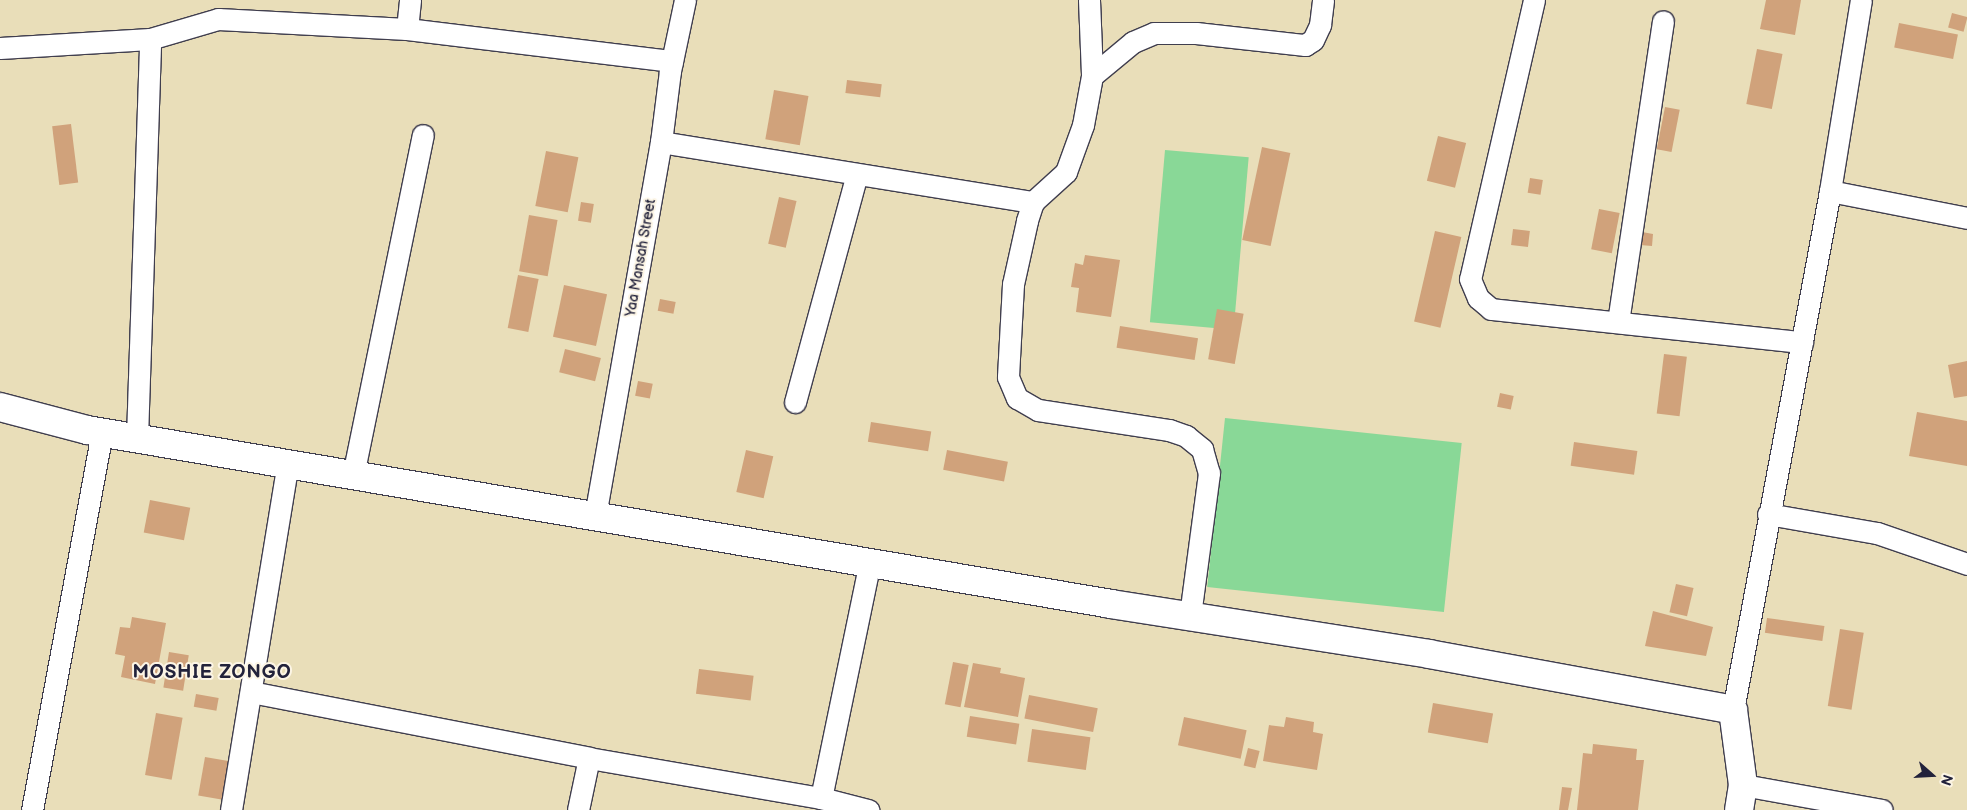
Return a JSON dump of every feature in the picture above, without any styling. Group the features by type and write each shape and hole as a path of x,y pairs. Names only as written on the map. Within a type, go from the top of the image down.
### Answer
{"street":[{"path":"407,29 410,0"},
{"name":"Yaa Mansah Street","path":"595,516 661,142 672,61 685,0"},
{"path":"1089,0 1092,76 1083,125 1066,172 1033,202 1013,284 1008,378 1017,398 1038,410 1169,430 1186,436 1202,449 1208,473 1190,616"},
{"path":"1092,76 1133,42 1154,34 1196,33 1305,46 1313,40 1320,25 1323,0"},
{"path":"1534,0 1470,279 1478,298 1491,308 1802,342"},
{"path":"1861,0 1830,190 1768,514 1733,710 1741,798 1882,810"},
{"path":"0,48 150,39 218,19 407,29 672,61"},
{"path":"1618,322 1663,21"},
{"path":"137,438 150,39"},
{"path":"353,475 423,135"},
{"path":"661,142 1033,202"},
{"path":"795,402 857,174"},
{"path":"1830,190 1967,218"},
{"path":"0,407 102,432 1190,616 1429,654 1733,710"},
{"path":"32,810 102,432"},
{"path":"231,810 288,463"},
{"path":"1768,514 1878,533 1967,564"},
{"path":"821,798 870,561"},
{"path":"251,692 589,758 821,798 868,810"},
{"path":"578,810 589,758"}],"green space":[{"path":"1165,150 1249,157 1234,330 1150,322"},
{"path":"1225,418 1462,443 1444,612 1207,587"}],"building":[{"path":"1766,0 1801,0 1795,35 1760,29"},
{"path":"1952,13 1967,17 1964,32 1948,27"},
{"path":"1899,23 1958,34 1953,59 1894,48"},
{"path":"1757,49 1783,54 1772,109 1746,104"},
{"path":"847,80 882,84 880,97 845,93"},
{"path":"774,90 808,96 800,145 765,139"},
{"path":"1665,107 1680,110 1672,152 1657,149"},
{"path":"71,124 78,183 59,185 52,126"},
{"path":"1438,136 1466,143 1455,188 1427,181"},
{"path":"1262,147 1290,153 1271,246 1242,240"},
{"path":"546,151 578,157 568,212 535,206"},
{"path":"1530,178 1543,180 1540,195 1528,193"},
{"path":"779,197 797,201 786,248 768,244"},
{"path":"581,202 594,204 591,223 578,221"},
{"path":"1599,209 1620,213 1612,253 1591,249"},
{"path":"529,215 558,220 548,276 519,271"},
{"path":"1513,229 1530,231 1528,247 1511,245"},
{"path":"1435,231 1461,237 1440,328 1414,322"},
{"path":"1642,232 1653,234 1652,246 1640,245"},
{"path":"1085,255 1120,260 1111,317 1076,312 1079,288 1071,287 1075,263 1083,265"},
{"path":"518,275 539,279 528,332 508,328"},
{"path":"564,285 607,294 596,346 553,337"},
{"path":"660,299 676,302 673,314 658,311"},
{"path":"1217,309 1244,314 1235,364 1208,359"},
{"path":"1120,326 1198,338 1195,360 1117,348"},
{"path":"565,349 601,358 595,381 559,372"},
{"path":"1664,354 1687,357 1680,416 1657,414"},
{"path":"1967,361 1967,396 1954,398 1948,365"},
{"path":"638,381 653,384 650,399 635,396"},
{"path":"1500,393 1514,396 1511,410 1497,407"},
{"path":"1917,412 1967,421 1967,466 1909,456"},
{"path":"871,422 931,432 928,451 868,442"},
{"path":"1574,442 1637,451 1634,475 1571,466"},
{"path":"746,450 773,456 764,498 736,492"},
{"path":"947,450 1008,462 1004,481 943,470"},
{"path":"150,500 190,508 184,540 144,532"},
{"path":"1676,584 1694,588 1687,616 1669,612"},
{"path":"1653,611 1713,627 1706,656 1645,646"},
{"path":"132,617 166,623 155,684 121,677 125,656 115,654 120,627 130,628"},
{"path":"1767,618 1824,626 1822,641 1765,633"},
{"path":"1840,629 1864,633 1852,710 1828,706"},
{"path":"169,652 189,655 183,691 163,688"},
{"path":"953,662 969,665 961,707 945,704"},
{"path":"973,663 1001,668 1000,673 1025,678 1018,717 964,707"},
{"path":"699,669 754,676 751,701 696,694"},
{"path":"196,694 219,698 216,711 194,707"},
{"path":"1029,695 1098,708 1093,732 1024,719"},
{"path":"1433,703 1493,714 1488,743 1428,733"},
{"path":"156,713 183,718 172,780 145,775"},
{"path":"970,716 1019,724 1016,745 967,737"},
{"path":"1184,717 1247,730 1241,759 1178,745"},
{"path":"1286,717 1314,722 1313,732 1323,734 1317,770 1263,761 1269,725 1284,727"},
{"path":"1032,729 1090,737 1086,770 1027,762"},
{"path":"1593,744 1637,749 1636,760 1644,760 1638,810 1577,810 1583,753 1592,754"},
{"path":"1248,748 1260,751 1255,768 1244,765"},
{"path":"205,757 233,762 226,800 198,795"},
{"path":"1562,787 1572,788 1568,810 1559,810"}],"district":[{"name":"MOSHIE ZONGO","path":"212,673"}]}
